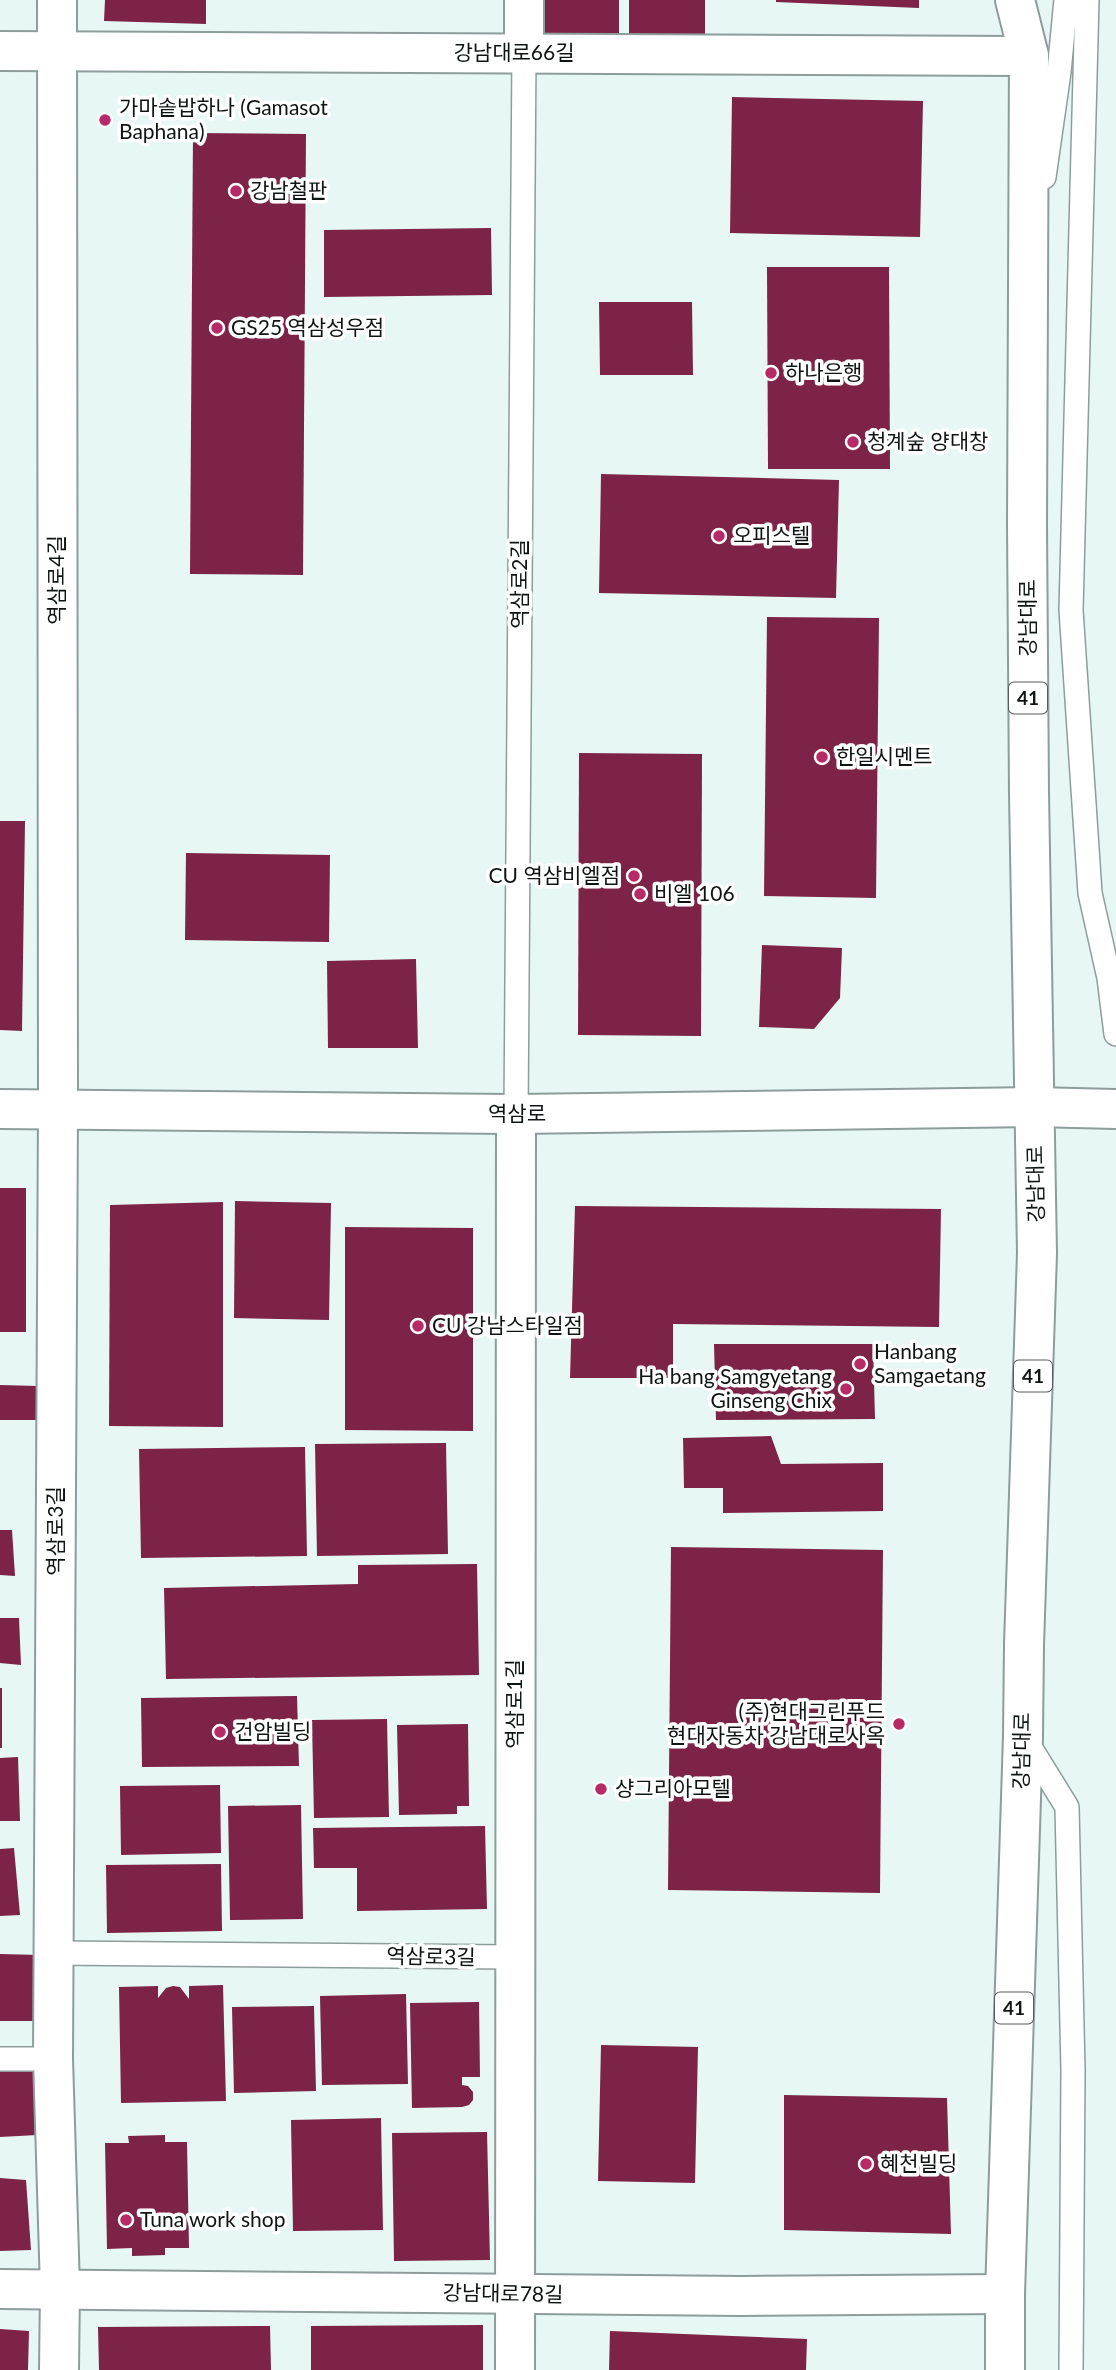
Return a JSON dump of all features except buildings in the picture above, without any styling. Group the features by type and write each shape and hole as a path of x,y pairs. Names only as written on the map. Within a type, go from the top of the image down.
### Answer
{"street":[{"name":"역삼로4길","path":"57,0 58,1109"},
{"path":"524,0 524,53"},
{"name":"강남대로","path":"1005,2370 1005,2294 1037,1253 1029,793 1029,56 1015,0"},
{"name":"강남대로66길","path":"0,51 1029,56"},
{"name":"역삼로","path":"0,1109 516,1114 1034,1107 1116,1109"},
{"name":"역삼로3길","path":"58,1109 53,2059 60,2370"},
{"name":"역삼로1길","path":"515,2370 516,1114"},
{"name":"강남대로78길","path":"0,2289 742,2296 1005,2294"}],"lane":[{"path":"1028,289 1059,72 1066,0"},
{"path":"1087,0 1071,610 1090,893 1109,978 1116,1034"},
{"name":"역삼로2길","path":"516,1114 524,53"},
{"path":"1023,1736 1067,1807 1073,2070 1071,2370"},
{"name":"역삼로3길","path":"54,1953 514,1957"},
{"path":"0,2059 53,2059"}],"place":[{"name":"가마솥밥하나 (Gamasot Baphana)","path":"105,120"},
{"name":"강남철판","path":"236,191"},
{"name":"GS25 역삼성우점","path":"217,328"},
{"name":"하나은행","path":"771,373"},
{"name":"청계숲 양대창","path":"853,442"},
{"name":"오피스텔","path":"719,536"},
{"name":"한일시멘트","path":"822,757"},
{"name":"CU 역삼비엘점","path":"634,876"},
{"name":"비엘 106","path":"640,894"},
{"name":"CU 강남스타일점","path":"418,1326"},
{"name":"Hanbang Samgaetang","path":"860,1364"},
{"name":"Ha bang Samgyetang Ginseng Chix","path":"846,1389"},
{"name":"(주)현대그린푸드 현대자동차 강남대로사옥","path":"899,1724"},
{"name":"건암빌딩","path":"220,1732"},
{"name":"샹그리아모텔","path":"601,1789"},
{"name":"혜천빌딩","path":"866,2164"},
{"name":"Tuna work shop","path":"126,2220"}]}
